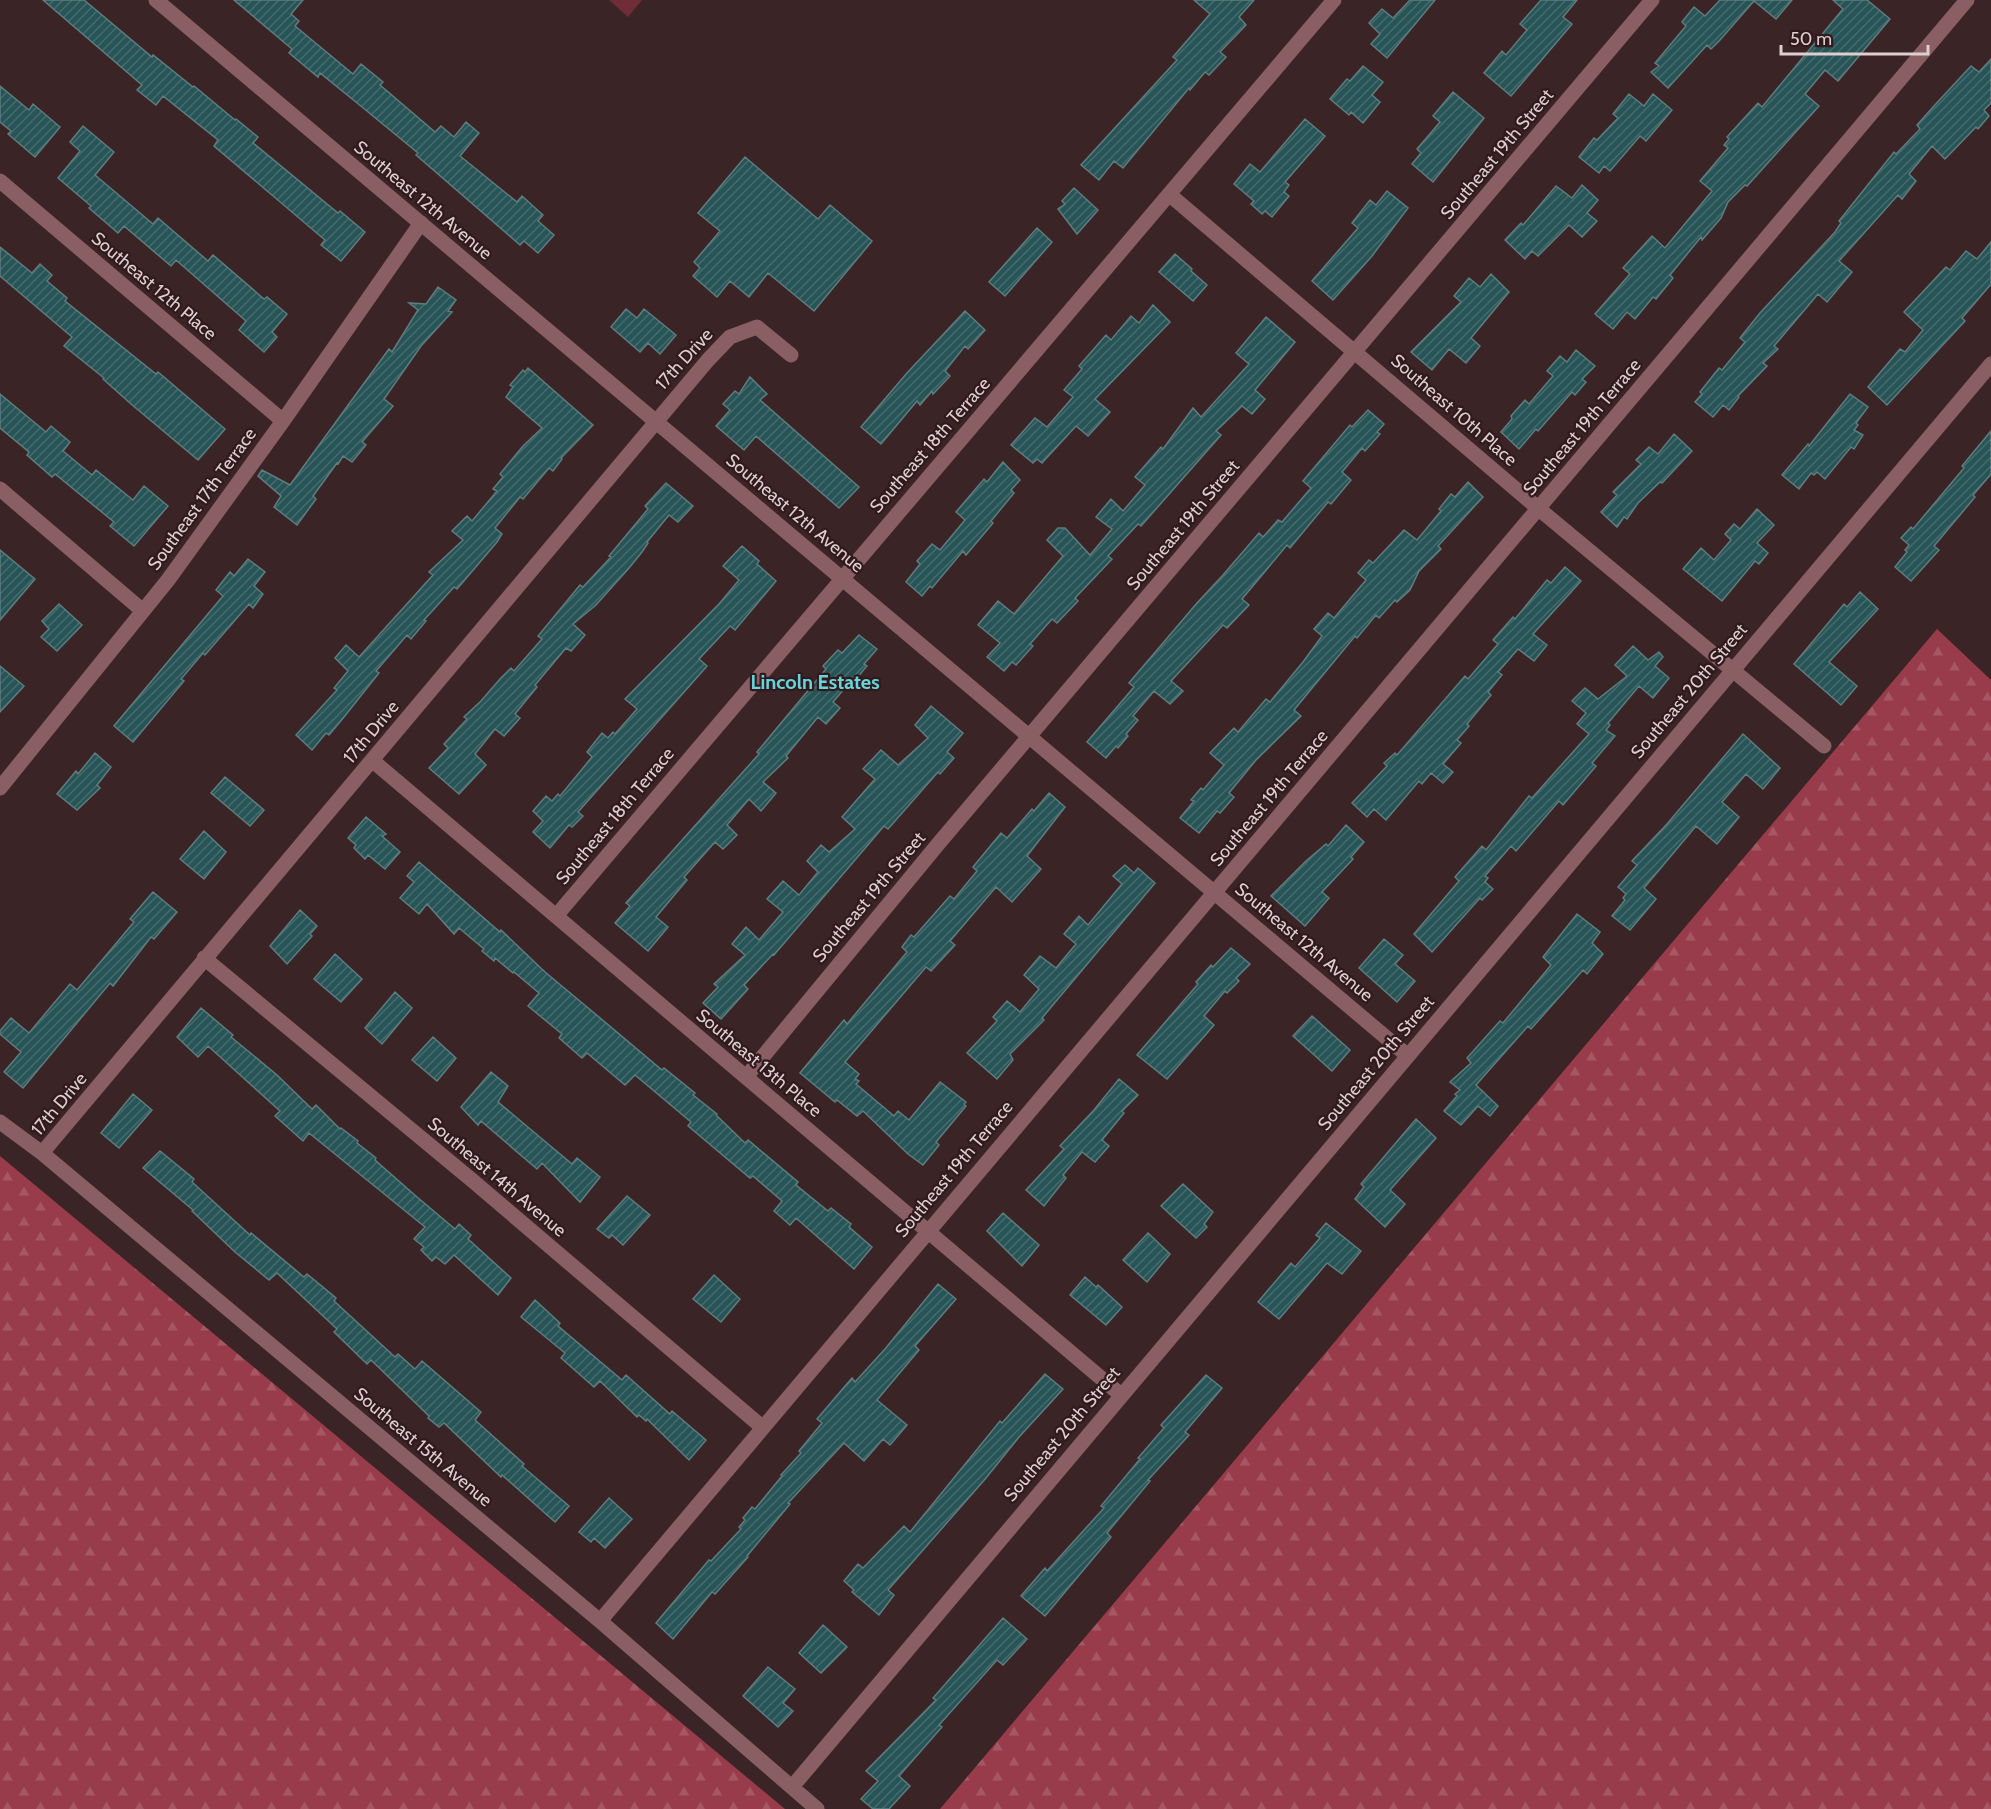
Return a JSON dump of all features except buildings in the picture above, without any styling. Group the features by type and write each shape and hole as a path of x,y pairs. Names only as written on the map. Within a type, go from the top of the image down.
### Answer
{"street":[{"name":"Southeast 12th Avenue","path":"156,0 1408,1056"},
{"name":"Southeast 18th Terrace","path":"556,916 1334,0"},
{"name":"Southeast 19th Street","path":"746,1077 1029,736 1652,0"},
{"name":"Southeast 19th Terrace","path":"600,1621 1967,0"},
{"name":"Southeast 12th Place","path":"0,181 283,421"},
{"name":"Southeast 10th Place","path":"1170,195 1539,509 1824,746"},
{"name":"Southeast 17th Terrace","path":"0,788 175,571 421,223"},
{"name":"17th Drive","path":"42,1153 708,360 730,337 757,327 791,355"},
{"name":"Southeast 20th Street","path":"792,1787 1991,364"},
{"path":"0,489 143,611"},
{"name":"Southeast 13th Place","path":"373,761 1121,1395"},
{"name":"Southeast 14th Avenue","path":"204,958 464,1174 762,1427"},
{"name":"Southeast 15th Avenue","path":"0,1122 42,1153 600,1621 817,1809"}],"green space":[{"path":"1937,629 1991,680 1991,1809 940,1809"},
{"path":"0,1156 785,1809 0,1809"}],"shaded area":[{"path":"609,0 642,0 628,17"}],"district":[{"name":"Lincoln Estates","path":"815,682"}]}
